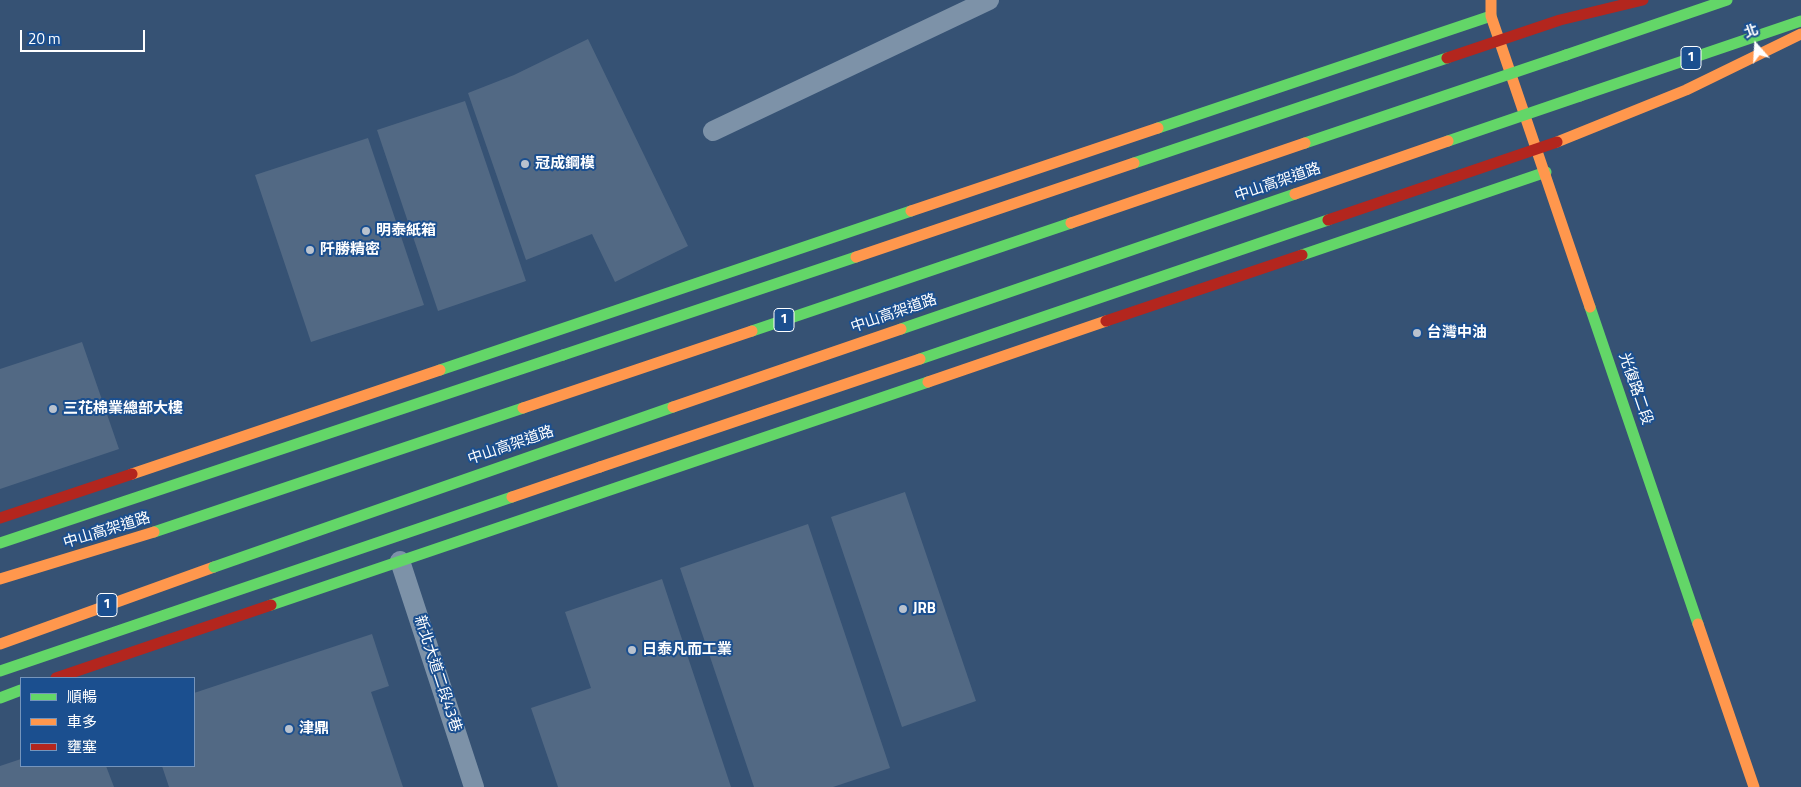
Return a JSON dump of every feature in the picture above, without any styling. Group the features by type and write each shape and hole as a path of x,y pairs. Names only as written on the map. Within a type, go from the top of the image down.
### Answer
{"main road":[{"name":"光復路二段","path":"1492,0 1492,16 1754,787"},
{"path":"0,543 1560,20 1643,0"},
{"name":"中山高架道路","path":"0,579 182,524 1728,0"},
{"path":"0,518 1492,16"},
{"name":"中山高架道路","path":"0,644 505,464 1801,20"},
{"path":"0,671 1568,138 1686,90 1801,34"},
{"path":"59,677 1546,172"},
{"path":"0,632 214,567"},
{"path":"0,698 20,690"}],"lane":[{"path":"713,131 989,0"},
{"name":"新北大道二段43巷","path":"400,561 474,787"}],"building":[{"path":"588,39 688,246 615,282 592,234 526,260 468,93 514,75"},
{"path":"465,101 526,281 438,311 377,130"},
{"path":"368,138 424,305 311,342 255,175"},
{"name":"三花棉業總部大樓","path":"82,342 119,449 0,489 0,369"},
{"name":"JRB","path":"905,492 976,701 902,727 831,517"},
{"path":"808,524 890,768 833,787 754,787 680,568"},
{"name":"日泰凡而工業","path":"662,579 731,787 558,787 531,708 591,688 565,612"},
{"name":"津鼎","path":"372,634 389,686 371,692 403,787 169,787 162,767 195,767 195,693"},
{"path":"20,759 20,767 106,767 114,787 0,787 0,766"}],"traffic: fast":[{"path":"1566,55 1727,0"},
{"path":"1158,128 1491,16"},
{"path":"1580,96 1801,21"},
{"path":"1305,143 1566,55"},
{"path":"1134,163 1447,58"},
{"path":"1448,141 1580,96"},
{"path":"1302,255 1546,172"},
{"path":"901,329 1295,194"},
{"path":"440,370 911,211"},
{"path":"920,359 1328,220"},
{"path":"752,331 1071,223"},
{"path":"563,355 856,257"},
{"path":"1590,307 1698,624"},
{"path":"0,543 563,355"},
{"path":"271,605 928,382"},
{"path":"214,567 673,407"},
{"path":"154,532 523,408"},
{"path":"0,671 512,497"},
{"path":"0,698 20,690"}],"traffic: slow":[{"path":"1491,0 1491,16 1590,307"},
{"path":"1557,142 1686,90 1801,34"},
{"path":"911,211 1158,128"},
{"path":"1295,194 1448,141"},
{"path":"1071,223 1305,143"},
{"path":"856,257 1134,163"},
{"path":"928,382 1106,321"},
{"path":"673,407 901,329"},
{"path":"523,408 752,331"},
{"path":"600,467 920,359"},
{"path":"132,474 440,370"},
{"path":"512,497 600,467"},
{"path":"0,579 154,532"},
{"path":"0,644 214,567"},
{"path":"1698,624 1754,787"}],"traffic: jam":[{"path":"1447,58 1560,20 1643,0"},
{"path":"1328,220 1557,142"},
{"path":"1106,321 1302,255"},
{"path":"0,518 132,474"},
{"path":"59,677 271,605"}],"place":[{"name":"冠成鋼模","path":"525,164"},
{"name":"明泰紙箱","path":"366,231"},
{"name":"阡勝精密","path":"310,250"},
{"name":"台灣中油","path":"1417,333"},
{"name":"三花棉業總部大樓","path":"53,409"},
{"name":"JRB","path":"903,609"},
{"name":"日泰凡而工業","path":"632,650"},
{"name":"津鼎","path":"289,729"}]}
